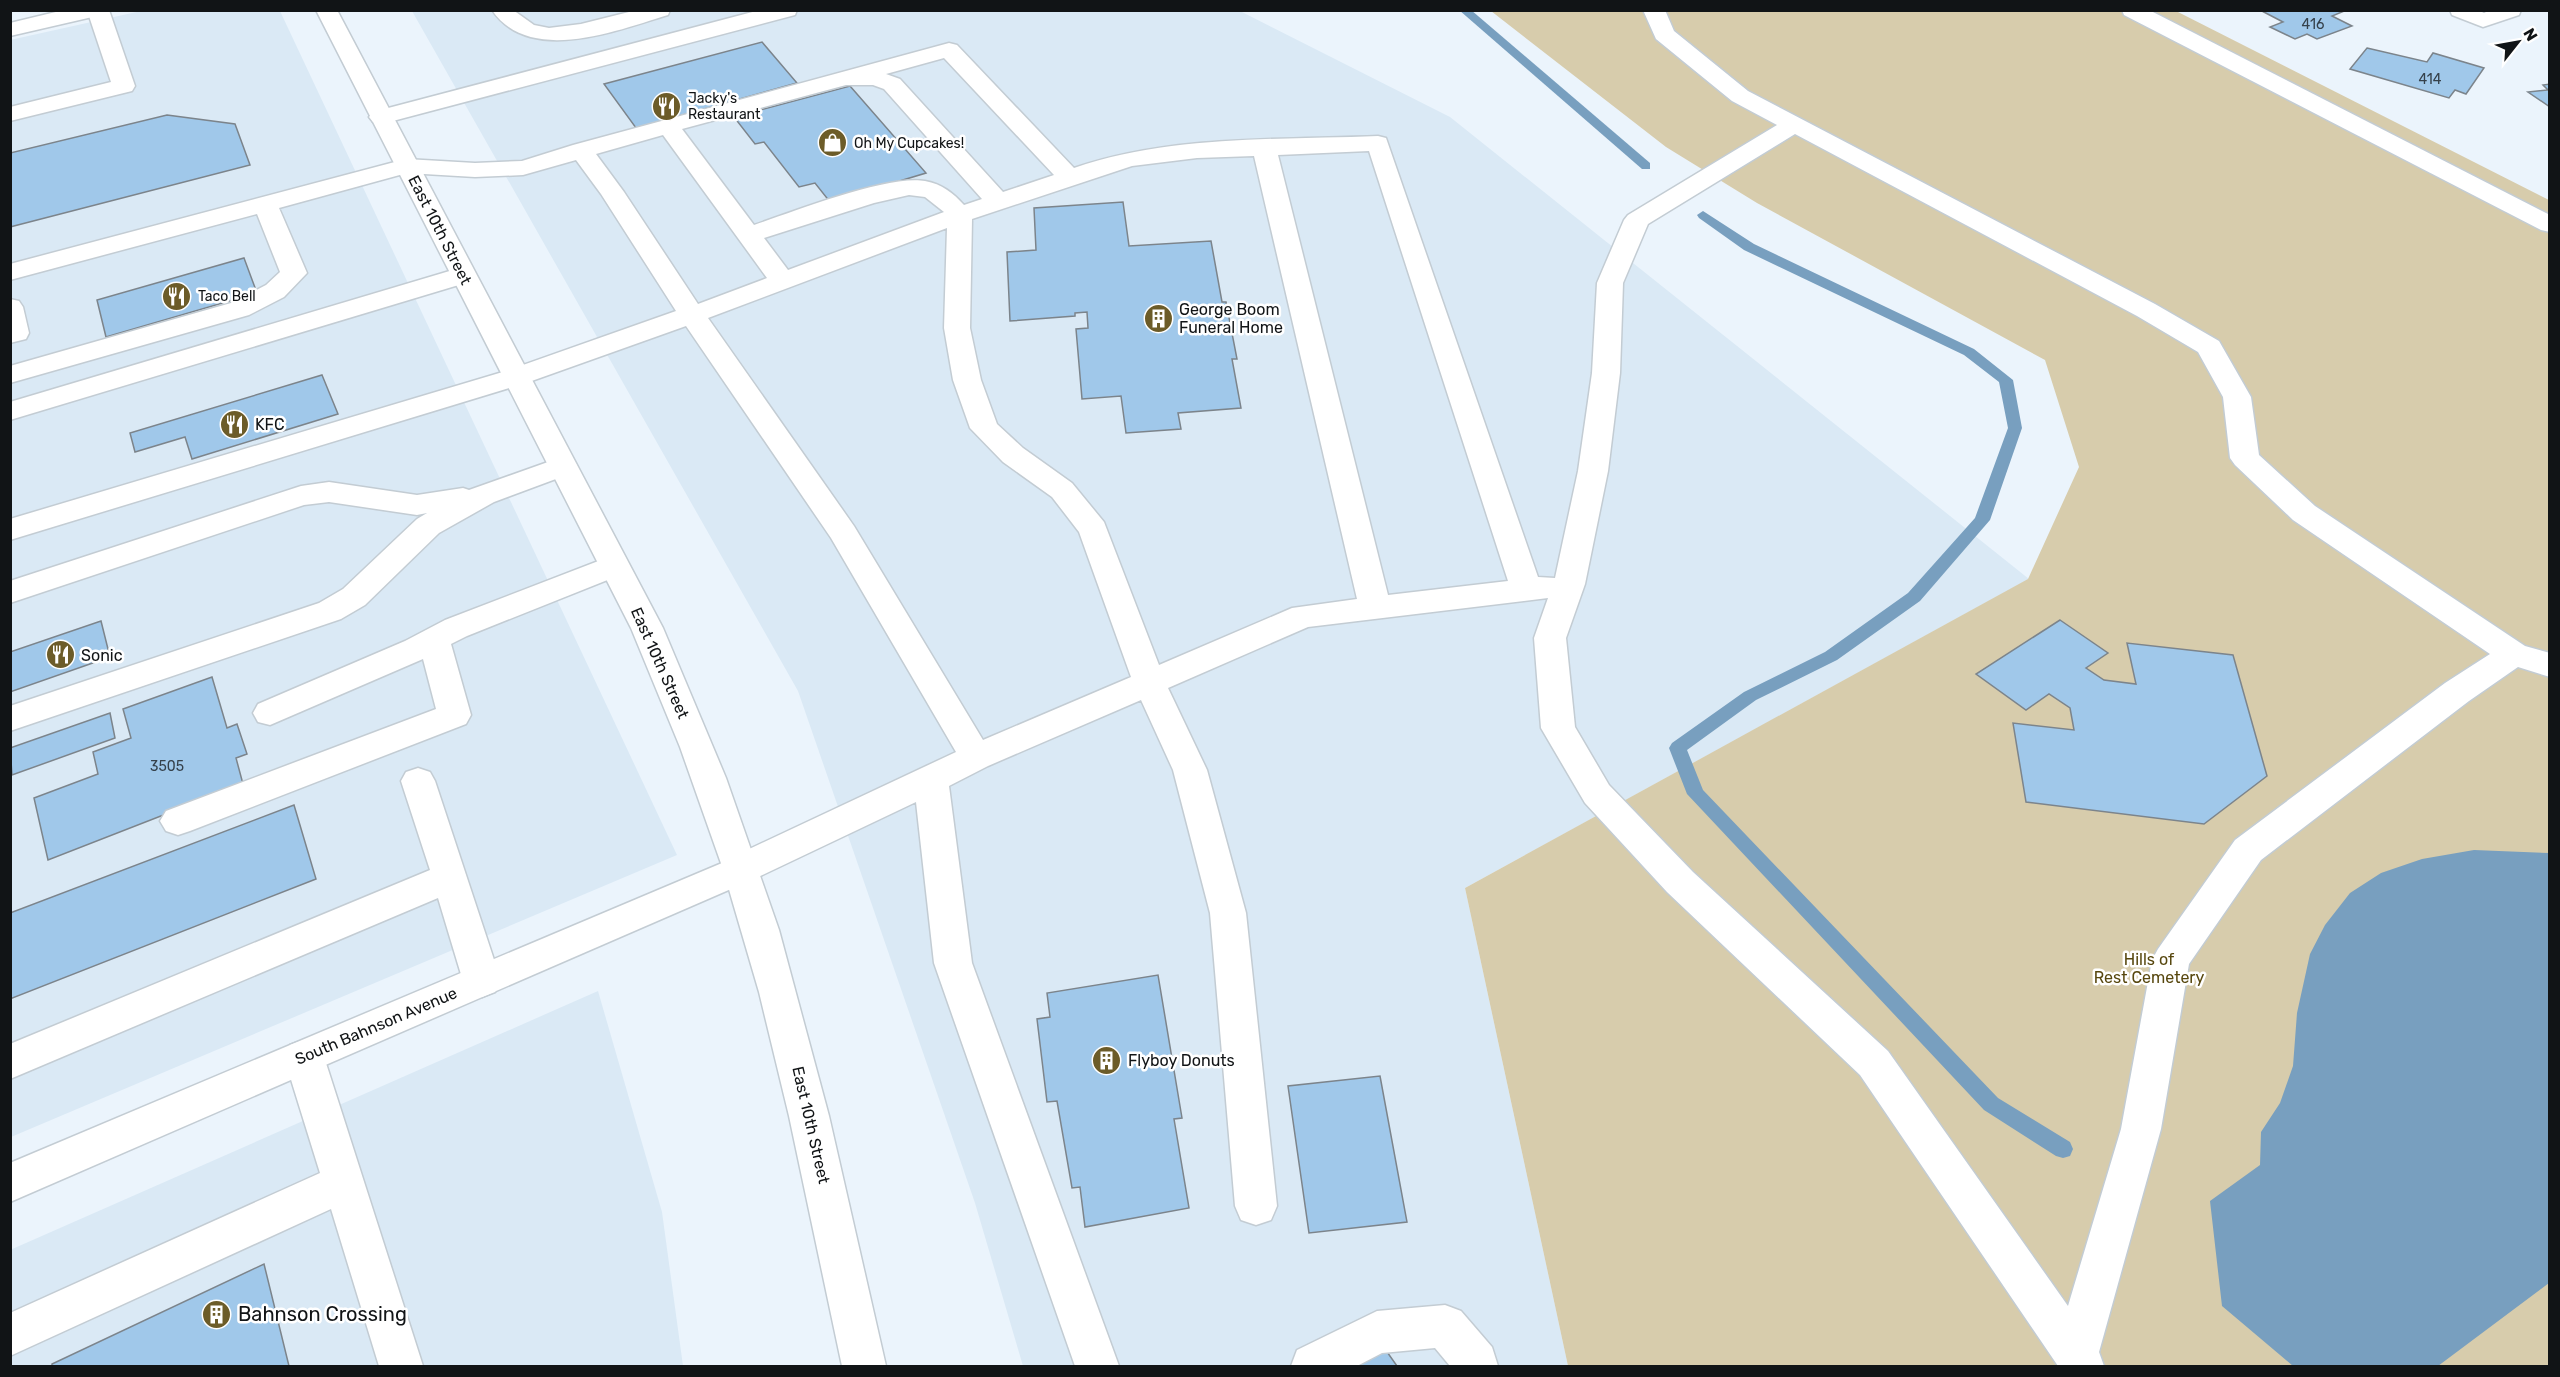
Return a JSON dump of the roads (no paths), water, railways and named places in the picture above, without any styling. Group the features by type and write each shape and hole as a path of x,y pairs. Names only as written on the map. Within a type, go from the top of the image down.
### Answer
{"main road":[{"path":"10,30 93,10"},
{"path":"10,114 124,86 98,10"},
{"name":"East 10th Street","path":"326,10 646,628 686,718 741,869 798,1065 864,1366"},
{"path":"502,10 509,21 535,33 568,33 660,10"},
{"path":"381,117 787,10"},
{"path":"1654,10 1664,34 1740,96 2146,309 2209,347 2237,397 2245,458 2304,513 2514,654 2550,665"},
{"path":"2132,10 2550,225"},
{"path":"2460,10 2483,21 2511,10"},
{"path":"10,272 406,166 513,170 544,163 581,150 949,50 1070,178"},
{"path":"845,78 876,78 892,84 998,202"},
{"path":"1795,124 1637,220 1610,283 1606,373 1596,449 1569,584 1550,638 1558,728 1597,794 1680,882 1874,1062 2079,1360"},
{"path":"668,126 783,282"},
{"path":"10,530 516,377 783,282 998,202 1131,159 1197,151 1378,143 1526,589"},
{"path":"1264,148 1375,607"},
{"path":"581,150 612,192 692,315 843,533 976,757"},
{"path":"748,235 881,194 910,188 924,188 937,194 960,216 957,328 967,380 984,428 1012,455 1062,490 1093,529 1149,682 1190,770 1228,913 1256,1206"},
{"path":"10,375 240,309 275,291 294,273 265,204"},
{"path":"10,411 463,275"},
{"path":"10,307 16,333 10,334"},
{"path":"10,719 330,610 354,597 428,526 483,495 562,466"},
{"path":"10,592 301,496 329,492 417,506 483,495"},
{"path":"270,713 456,628 614,566"},
{"name":"South Bahnson Avenue","path":"10,1183 741,869 976,757 1303,616 1569,584"},
{"path":"178,821 454,716 434,640"},
{"path":"2079,1360 2141,1129 2171,960 2248,850 2457,692 2514,654"},
{"path":"931,780 954,963 1097,1366"},
{"path":"418,781 482,981"},
{"path":"10,1062 450,877"},
{"path":"304,1057 401,1366"},
{"path":"10,1335 343,1183"},
{"path":"1313,1366 1377,1332 1445,1326 1476,1363 1476,1366"}],"water":[{"path":"2474,850 2549,853 2549,1283 2438,1366 2293,1366 2222,1306 2210,1201 2260,1165 2261,1132 2280,1103 2293,1066 2297,1013 2310,954 2325,925 2350,893 2381,873 2422,859"}],"waterway":[{"path":"1464,10 1646,166"},
{"path":"1703,215 1749,247 1969,352 2006,380 2015,428 1982,520 1914,597 1831,656 1750,696 1678,748 1696,794 1991,1104 2063,1149"}],"place":[{"name":"Jacky's Restaurant","path":"667,106"},
{"name":"Oh My Cupcakes!","path":"833,143"},
{"name":"Taco Bell","path":"177,296"},
{"name":"George Boom Funeral Home","path":"1158,318"},
{"name":"KFC","path":"234,424"},
{"name":"Sonic","path":"60,655"},
{"name":"Flyboy Donuts","path":"1107,1060"},
{"name":"Bahnson Crossing","path":"217,1314"}],"park label":[{"name":"Hills of Rest Cemetery","path":"2149,968"}]}
